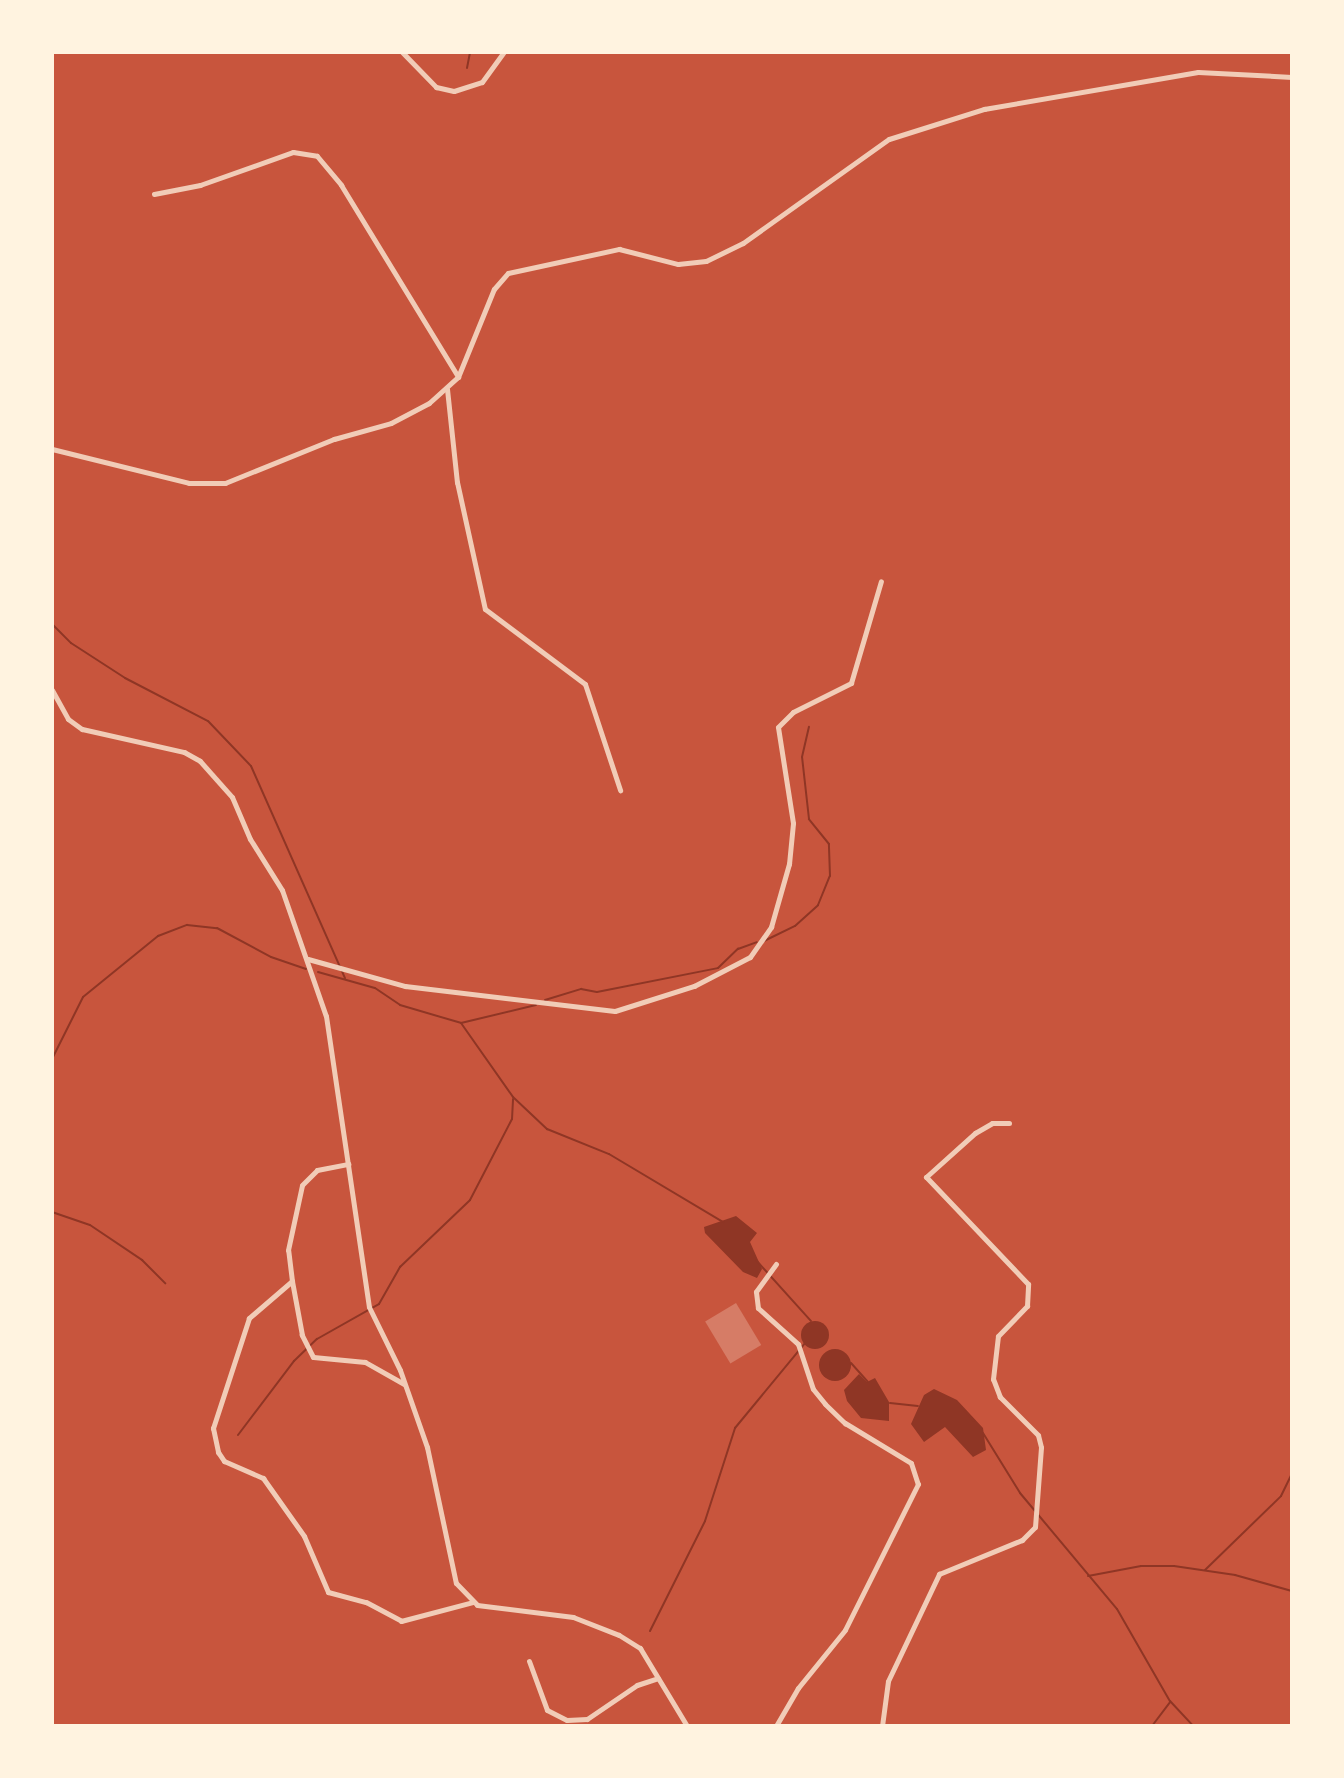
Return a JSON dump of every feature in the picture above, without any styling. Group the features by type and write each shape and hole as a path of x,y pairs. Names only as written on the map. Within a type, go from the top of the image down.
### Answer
{"street":[{"path":"402,52 436,87 454,91 482,82 504,52"},
{"path":"52,449 189,483 225,483 334,439 391,423 447,388 458,377 494,289 508,273 619,249 678,264 706,261 743,243 889,139 984,109 1198,72 1292,77"},
{"path":"154,194 200,185 293,152 307,150 317,156 341,185 458,377"},
{"path":"447,388 457,482 485,609 585,684 620,790"},
{"path":"307,959 405,986 615,1011 694,986 750,957 771,927 789,864 793,823 778,727 793,712 851,683 881,581"},
{"path":"52,690 68,719 82,729 184,752 200,761 232,797 250,839 282,890 326,1016 369,1307 405,1384 427,1447 456,1583 473,1602"},
{"path":"882,1726 888,1681 939,1574 1022,1540 1035,1527 1041,1447 1038,1435 1000,1397 993,1379 998,1336 1027,1306 1028,1284 926,1177 975,1133 992,1123 1009,1123"},
{"path":"348,1164 317,1170 302,1185 288,1250 302,1335 313,1357 365,1362 405,1384"},
{"path":"776,1264 756,1292 758,1308 798,1344 813,1389 825,1404 845,1423 911,1463 918,1484 845,1630 798,1688 776,1726"},
{"path":"292,1281 249,1318 213,1428 218,1452 224,1461 263,1478 304,1536 328,1592 366,1602 401,1621 473,1602 573,1617 619,1635 640,1648 687,1726"},
{"path":"529,1661 547,1710 567,1720 587,1719 637,1685 658,1678"}],"shaded area":[{"path":"736,1216 757,1233 750,1242 762,1269 757,1278 743,1272 705,1233 704,1227"},
{"path":"815,1321 825,1325 829,1335 825,1345 815,1349 805,1345 801,1335 805,1325"},
{"path":"835,1349 846,1354 851,1365 846,1376 835,1381 824,1376 819,1365 824,1354"},
{"path":"859,1374 867,1382 875,1378 889,1402 889,1421 861,1418 847,1401 844,1390"},
{"path":"934,1389 957,1400 983,1428 986,1450 973,1457 945,1427 924,1442 911,1424 924,1395"}],"building":[{"path":"736,1303 761,1345 730,1364 705,1322"}],"waterway":[{"path":"467,68 470,52"},
{"path":"52,624 71,643 125,678 208,721 251,766 345,978"},
{"path":"764,941 795,926 818,905 830,876 829,844 809,819 802,757 809,727"},
{"path":"52,1059 83,997 158,936 187,925 217,928 271,957 306,969"},
{"path":"545,1000 581,989 597,992 718,968 738,949 757,942"},
{"path":"318,972 375,988 400,1005 461,1023 536,1005"},
{"path":"461,1023 513,1097 547,1129 609,1154 723,1222"},
{"path":"238,1435 294,1361 317,1339 379,1304 400,1267 470,1200 512,1119 513,1099"},
{"path":"52,1212 90,1225 142,1260 165,1283"},
{"path":"756,1260 811,1321"},
{"path":"650,1631 705,1521 735,1428 806,1342"},
{"path":"851,1363 868,1382"},
{"path":"890,1403 918,1406"},
{"path":"965,1411 974,1421"},
{"path":"983,1433 1020,1493 1117,1609 1170,1701 1193,1726"},
{"path":"1205,1570 1281,1496 1292,1473"},
{"path":"1088,1576 1141,1566 1174,1566 1235,1575 1292,1591"},
{"path":"1152,1726 1170,1702"}]}
